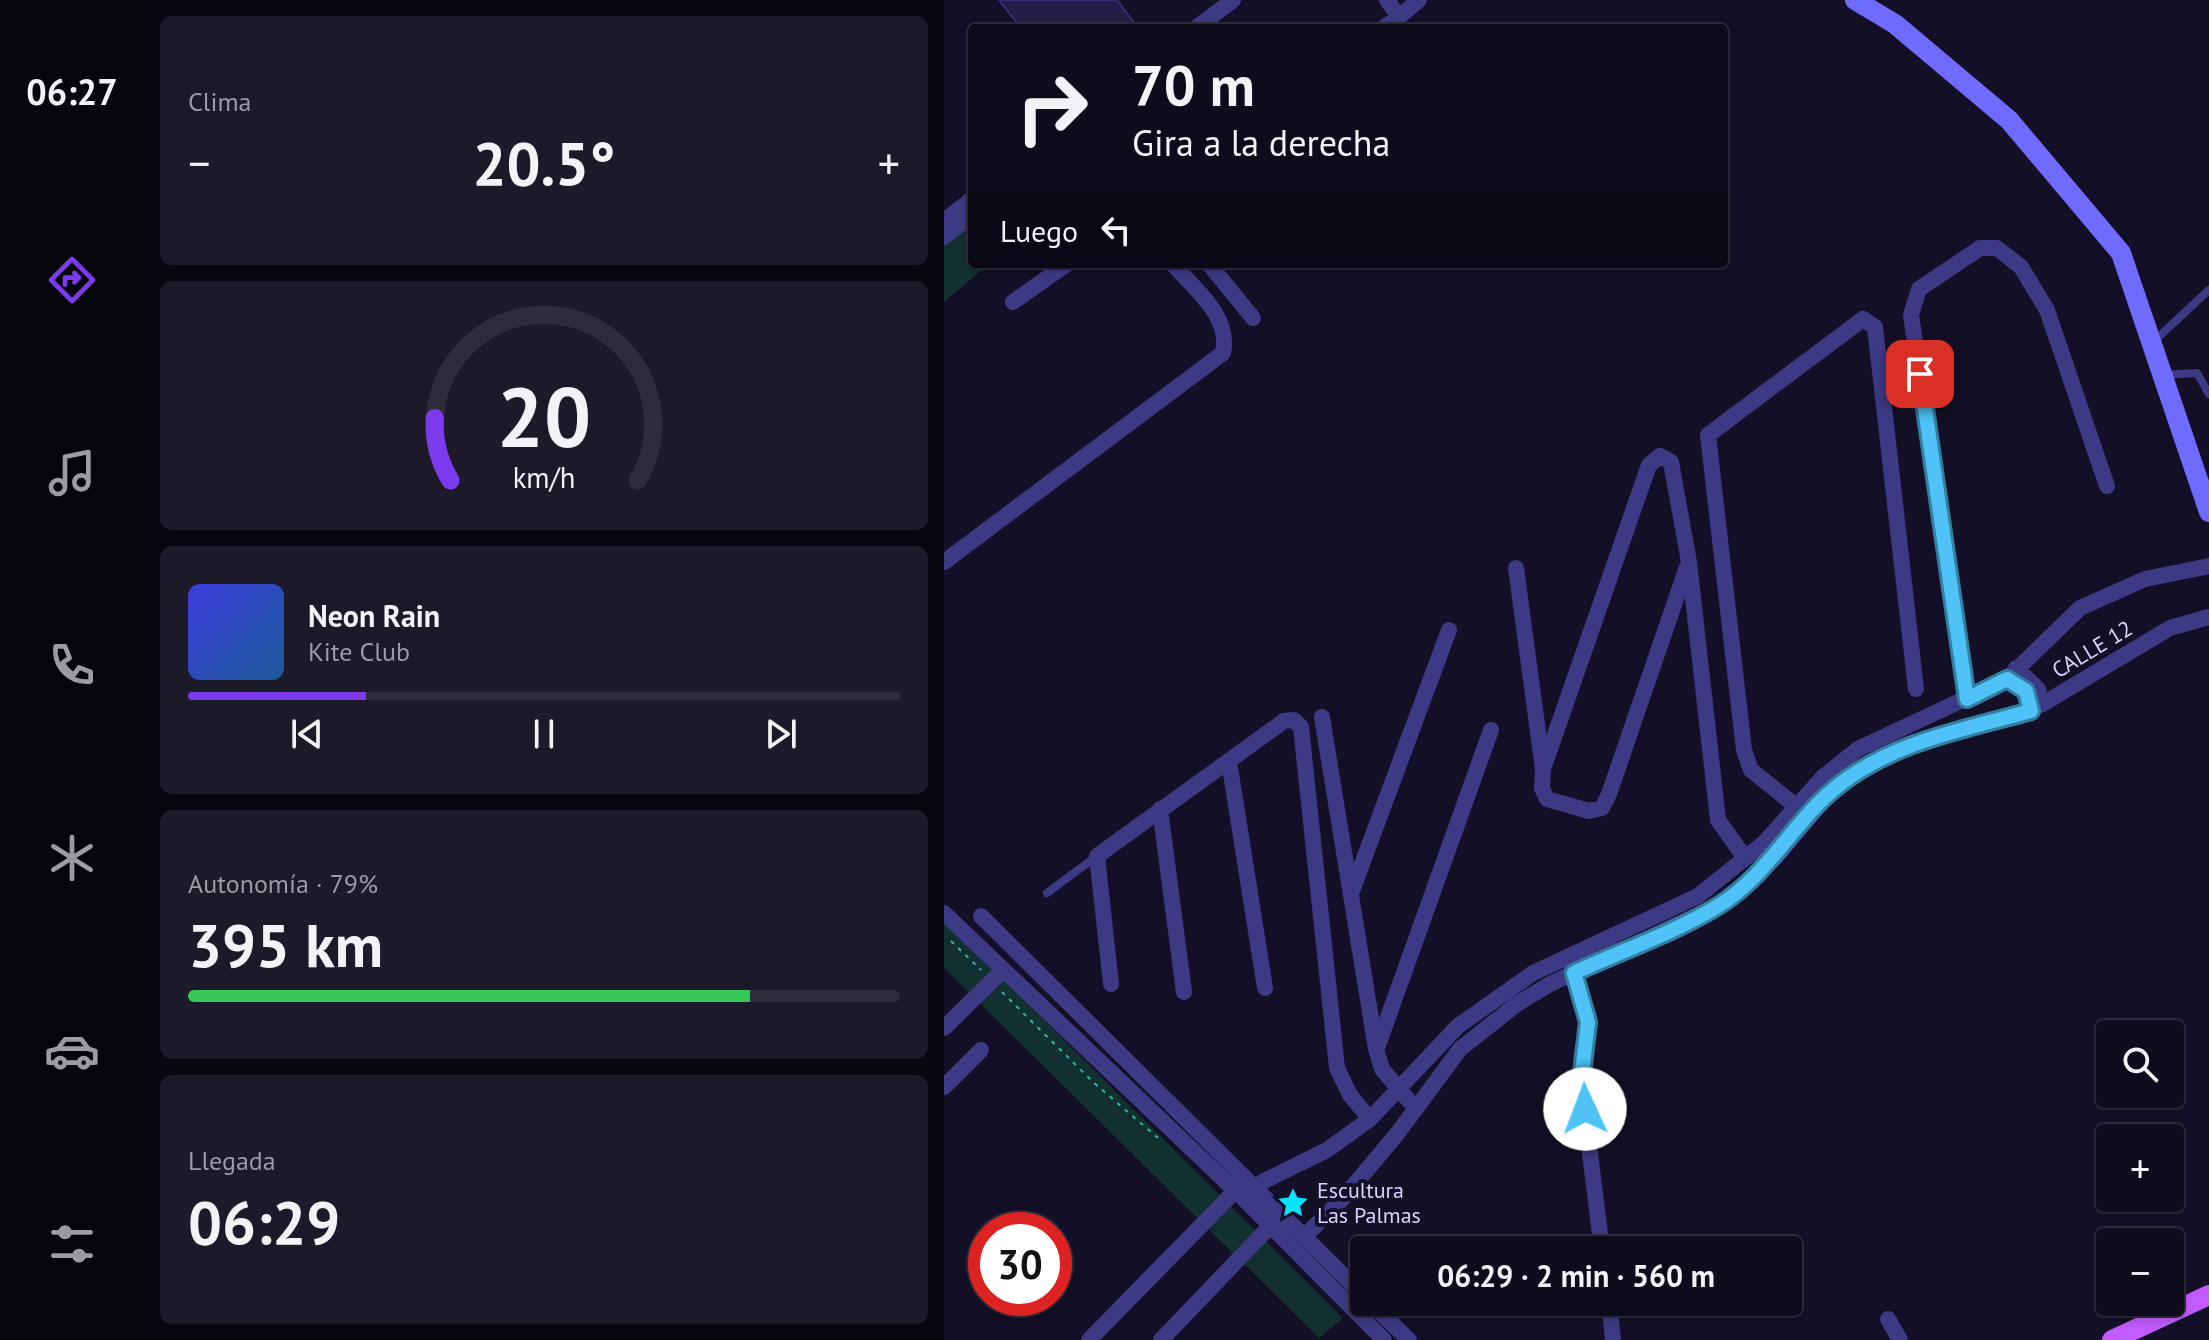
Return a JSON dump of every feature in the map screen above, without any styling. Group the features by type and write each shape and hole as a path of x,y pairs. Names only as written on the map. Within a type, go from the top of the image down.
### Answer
{"main road":[{"path":"2120,1338 2209,1295"}],"street":[{"path":"1201,24 1233,0"},
{"path":"1387,0 1399,17"},
{"path":"1389,24 1419,0"},
{"path":"1855,0 1895,24 2009,120 2121,253 2209,512"},
{"path":"944,221 968,202"},
{"path":"944,237 968,218"},
{"path":"1967,699 1911,315 1919,289 1980,248 1997,248 2021,267 2047,310 2107,486"},
{"path":"1013,302 1061,268"},
{"path":"944,562 1223,353 1226,337 1220,319 1176,268"},
{"path":"1212,268 1253,318"},
{"path":"1797,807 1751,770 1744,750 1708,435 1863,319 1875,327 1916,689"},
{"path":"1543,769 1649,465 1660,456 1671,462 1689,562 1718,820 1745,858"},
{"path":"1516,568 1543,769 1542,788 1547,799 1589,811 1602,808 1689,562"},
{"name":"CALLE 12","path":"2209,566 2145,579 2080,608 2012,674 2038,689 2041,705 2170,628 2209,617"},
{"path":"1351,893 1449,630"},
{"path":"1089,1340 1244,1192 1327,1150 1370,1119 1458,1026 1533,973 1698,896 1764,843 1797,807 1828,784 1908,745 2031,711 2026,691 2012,674 1967,699 1858,749 1828,784 1775,858 1719,905 1574,973 1517,1004 1460,1049 1344,1197 1304,1237"},
{"path":"1322,717 1376,1049 1382,1069 1416,1109"},
{"path":"1111,984 1097,856 1284,721 1294,720 1301,727 1337,1068 1350,1095 1370,1119"},
{"path":"1376,1049 1491,730"},
{"path":"1229,761 1265,988"},
{"path":"1160,809 1184,992"},
{"path":"1764,843 1775,858"},
{"path":"944,913 1275,1220 1384,1340"},
{"path":"981,916 1011,944 1244,1192"},
{"path":"945,1025 998,966 1011,944"},
{"path":"1567,956 1588,1022 1581,1081 1600,1236"},
{"path":"944,1087 981,1050"},
{"path":"1275,1220 1304,1237 1350,1282"},
{"path":"1161,1340 1275,1220"},
{"path":"1384,1316 1409,1340"},
{"path":"1610,1316 1613,1340"},
{"path":"1888,1319 1900,1340"}],"lane":[{"path":"2153,342 2209,290"},
{"path":"2163,375 2197,373 2209,394"},
{"path":"1047,893 1097,856"}],"green space":[{"path":"968,224 968,268 984,268 944,302 944,243"},
{"path":"944,920 1343,1318 1319,1338 944,968"}],"building":[{"path":"999,0 1117,0 1135,24 1018,24"}],"place":[{"name":"Escultura Las Palmas","path":"1293,1203"}],"route":[{"path":"1585,1109 1581,1081 1588,1022 1574,973 1719,905 1775,858 1832,790 1867,765 1908,745 2031,711 2026,691 2007,679 1967,699 1920,374"}]}
